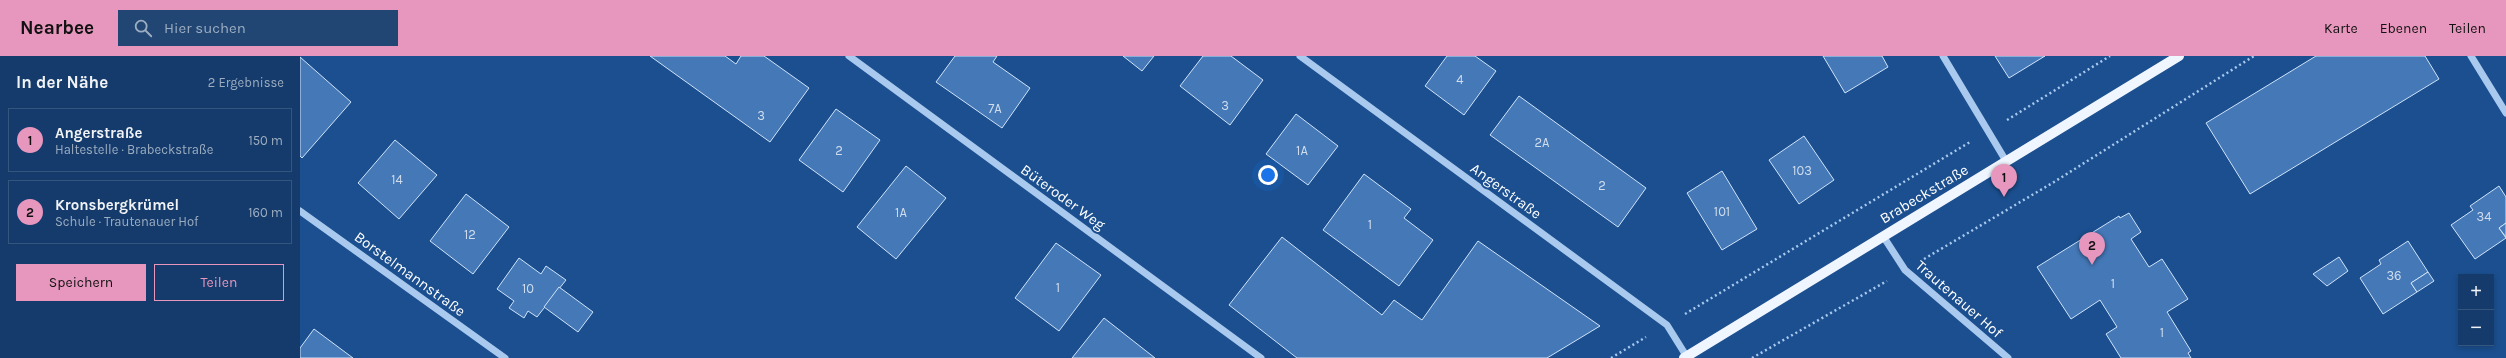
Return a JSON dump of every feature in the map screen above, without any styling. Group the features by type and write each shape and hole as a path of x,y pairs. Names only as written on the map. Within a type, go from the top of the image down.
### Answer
{"main road":[{"name":"Brabeckstraße","path":"1685,357 2179,56"}],"street":[{"name":"Büteroder Weg","path":"849,56 1261,358"},
{"name":"Angerstraße","path":"1300,56 1667,325 1685,357"},
{"path":"1943,56 1989,130 2006,161"},
{"path":"2471,56 2506,113"},
{"name":"Borstelmannstraße","path":"300,211 505,358"},
{"name":"Trautenauer Hof","path":"1883,236 1904,270 2008,358"}],"path":[{"path":"1611,358 2110,56"},
{"path":"1752,358 2054,182 2254,56"}],"building":[{"path":"650,56 725,56 736,64 741,56 764,56 809,88 770,142"},
{"path":"955,56 997,56 993,62 1030,88 1002,128 936,82"},
{"path":"1123,56 1154,56 1142,71"},
{"path":"1203,56 1231,56 1263,80 1230,125 1180,86"},
{"path":"1447,56 1475,56 1496,71 1464,115 1425,86"},
{"path":"1823,56 1882,56 1888,67 1845,93"},
{"path":"1995,56 2045,56 2009,78"},
{"path":"2316,56 2425,56 2439,79 2250,194 2206,123"},
{"path":"300,57 351,102 302,158 300,156"},
{"path":"1519,96 1646,188 1618,227 1490,135"},
{"path":"836,109 880,140 843,192 799,160"},
{"path":"1296,114 1338,146 1308,185 1266,154"},
{"path":"1804,136 1834,180 1799,204 1769,160"},
{"path":"395,140 437,175 399,219 358,183"},
{"path":"906,166 946,198 896,259 857,227"},
{"path":"1722,171 1757,229 1722,250 1687,193"},
{"path":"1364,174 1411,209 1404,218 1433,240 1399,286 1323,230"},
{"path":"2499,186 2506,197 2506,223 2499,228 2506,238 2475,259 2451,225 2473,210 2470,206"},
{"path":"466,194 509,227 473,274 430,241"},
{"path":"2129,213 2141,232 2131,239 2149,267 2162,259 2188,299 2167,312 2191,351 2188,353 2191,358 2121,358 2106,334 2117,327 2100,300 2071,319 2037,267 2119,216 2120,218"},
{"path":"2506,223 2506,237 2499,228"},
{"path":"1282,237 1382,315 1394,300 1422,320 1478,241 1600,326 1547,358 1297,358 1229,305"},
{"path":"2408,241 2428,272 2411,283 2417,292 2383,314 2360,278 2381,264 2379,260"},
{"path":"1056,243 1101,275 1059,331 1015,298"},
{"path":"2339,257 2348,271 2327,286 2313,274"},
{"path":"519,258 541,274 546,266 566,280 537,317 528,311 524,318 509,308 514,301 497,289"},
{"path":"2428,272 2434,281 2417,292 2411,283"},
{"path":"559,287 593,312 578,332 544,307"},
{"path":"1104,318 1155,358 1072,358"},
{"path":"314,329 353,358 300,358 300,348"}],"place":[{"name":"Angerstraße","path":"2004,197"},
{"name":"Kronsbergkrümel","path":"2092,265"}]}
